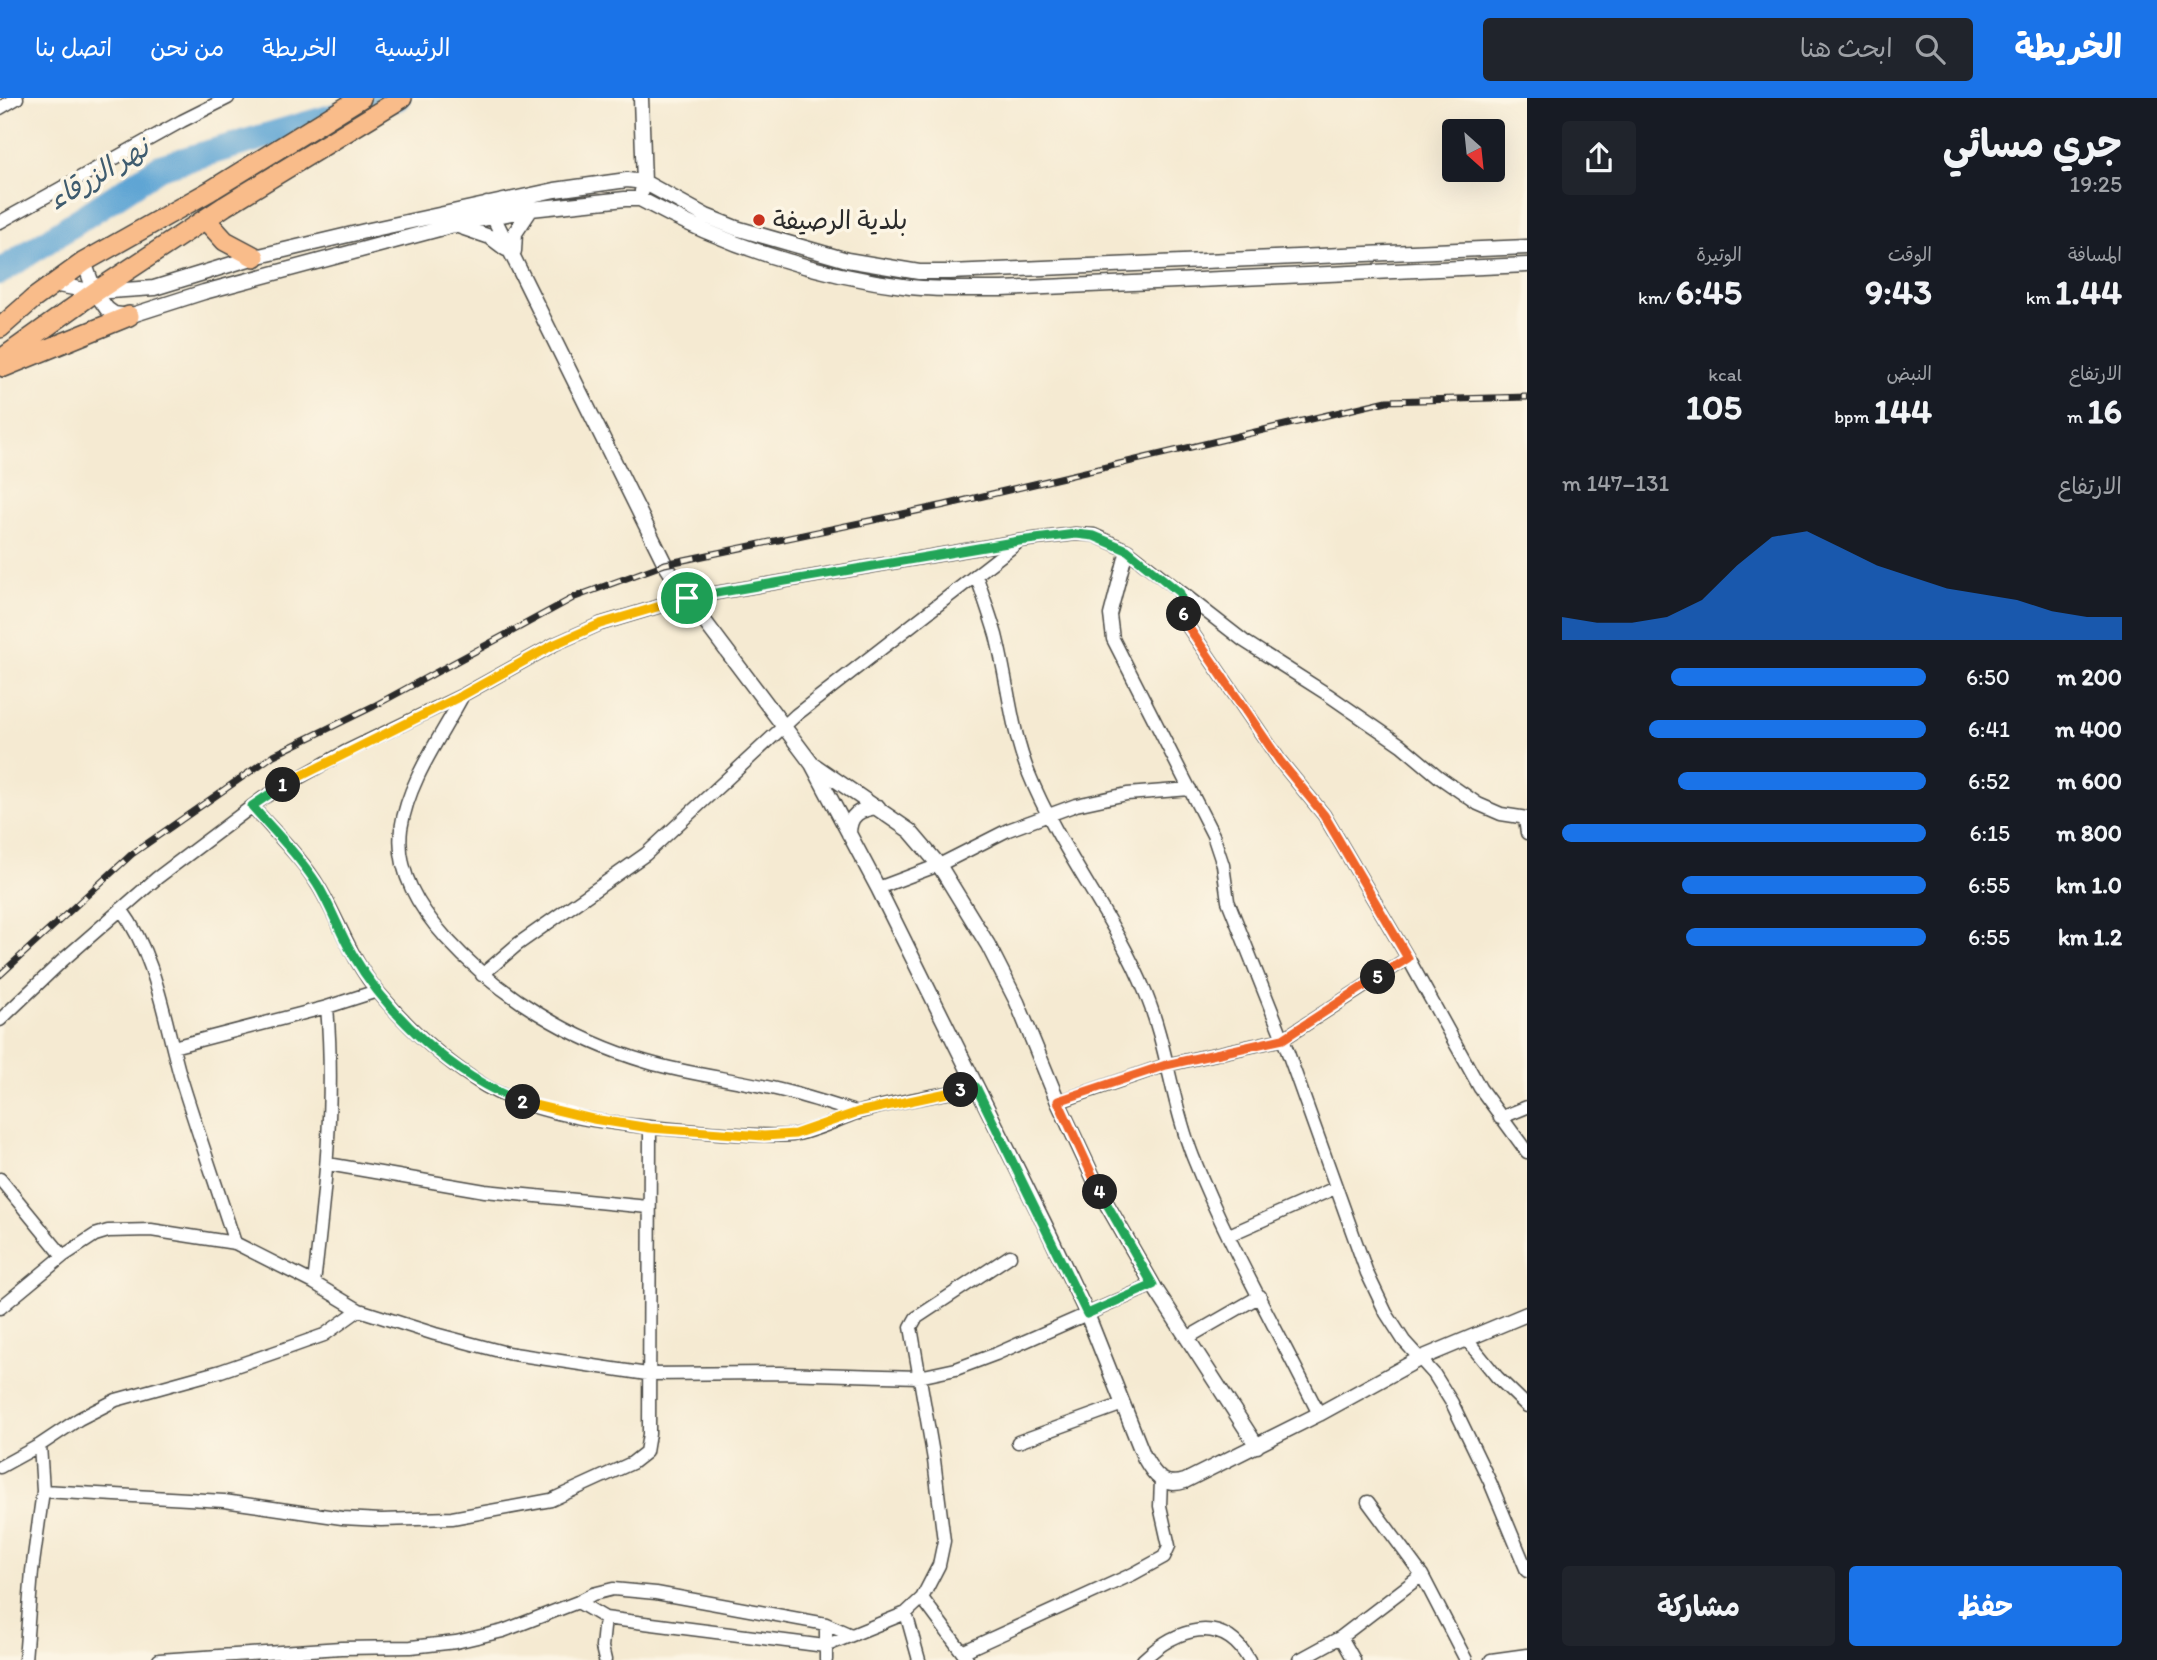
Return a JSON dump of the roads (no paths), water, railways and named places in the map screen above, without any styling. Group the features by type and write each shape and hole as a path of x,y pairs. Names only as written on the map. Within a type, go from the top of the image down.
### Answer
{"main road":[{"path":"0,328 84,262 210,191 361,98"},
{"path":"0,360 95,292 205,219 402,98"},
{"path":"205,219 225,241 255,257"},
{"path":"0,368 129,316"}],"street":[{"path":"0,108 17,98"},
{"path":"0,222 228,98"},
{"path":"640,98 644,182 640,199"},
{"path":"53,284 95,292 155,288 255,257 493,210 611,181 644,182 706,216 736,228 847,260 919,272 1527,247"},
{"path":"84,262 95,292 114,314 129,316 204,292 454,225 493,210 640,199 719,238 802,264 874,281 909,286 1002,289 1527,265"},
{"path":"513,254 515,233 531,209"},
{"path":"493,210 656,550 687,598 812,764 878,888 1087,1314 1144,1457 1155,1476 1171,1484 1185,1481 1319,1414 1419,1359 1527,1314"},
{"path":"454,225 490,237 513,254"},
{"path":"1001,270 1002,289"},
{"path":"0,1020 181,858 282,785 463,695 536,653 600,624 687,598 1019,541 1076,534 1094,536 1127,550 1266,657 1327,694 1401,745 1439,777 1478,804 1501,814 1526,818 1527,833"},
{"path":"482,975 518,944 646,854 783,727 1019,541"},
{"path":"1127,550 1110,615 1113,639 1213,835 1223,865 1228,901 1283,1039 1367,1273 1386,1313 1404,1341 1434,1374 1452,1403 1490,1482 1527,1571"},
{"path":"976,575 996,636 1017,740 1030,775 1048,814 1122,942 1146,995 1193,1156 1229,1235 1319,1414"},
{"path":"1180,593 1184,618 1189,628 1280,761 1324,815 1480,1088 1527,1152"},
{"path":"463,695 413,790 404,815 401,841 407,880 418,903 439,931 482,975 528,1007 584,1038 666,1067 792,1093 858,1112"},
{"path":"812,764 878,807 909,831 939,864 988,946 1017,1002 1058,1101 1101,1194 1153,1285 1257,1446"},
{"path":"878,888 939,864 1007,830 1048,814 1127,794 1190,789"},
{"path":"252,806 291,848 312,877 352,954 377,991 429,1044 478,1082 509,1097 540,1108 650,1128 764,1136 795,1134 858,1112 976,1087"},
{"path":"849,834 849,823 854,814 867,808 878,807"},
{"path":"121,909 150,964 197,1129 235,1243"},
{"path":"1058,1101 1166,1065 1283,1039 1408,958"},
{"path":"173,1047 327,1007 377,991"},
{"path":"314,1283 328,1164 331,1082 327,1007"},
{"path":"1500,1118 1527,1107"},
{"path":"43,1491 224,1501 342,1518 452,1518 551,1500 632,1463 646,1452 649,1434 647,1374 650,1128"},
{"path":"328,1164 485,1191 648,1208"},
{"path":"0,1179 63,1256"},
{"path":"1229,1235 1335,1188"},
{"path":"0,1308 80,1243 108,1231 151,1230 235,1243 314,1283 359,1310 507,1353 647,1374 919,1377 976,1362 1153,1285"},
{"path":"578,1602 605,1618 825,1646 906,1613 922,1598 939,1565 944,1541 934,1460 911,1332 916,1318 1010,1256"},
{"path":"1188,1338 1260,1296"},
{"path":"0,1467 116,1400 221,1371 324,1335 359,1310"},
{"path":"1467,1340 1497,1377 1527,1406"},
{"path":"1018,1442 1122,1404"},
{"path":"25,1660 32,1571 43,1491 40,1445"},
{"path":"922,1598 965,1656 1133,1574 1164,1557 1169,1546 1160,1506 1161,1480"},
{"path":"1368,1502 1422,1575 1466,1660"},
{"path":"1299,1660 1341,1636 1422,1575"},
{"path":"159,1660 247,1658 341,1648 411,1647 456,1642 503,1631 613,1588 656,1593 826,1624 851,1635"},
{"path":"906,1613 919,1660"},
{"path":"602,1656 605,1618"},
{"path":"826,1624 826,1660"},
{"path":"1143,1660 1167,1640 1203,1629 1231,1638 1242,1647 1249,1660"},
{"path":"1341,1636 1354,1660"},
{"path":"1491,1660 1527,1655"}],"waterway":[{"name":"نهر الزرقاء","path":"0,272 160,167 397,98"}],"railway":[{"path":"0,975 132,854 274,755 374,706 575,597 665,564 945,505 1387,401 1527,397"}],"place":[{"name":"بلدية الرصيفة","path":"759,220"}]}
